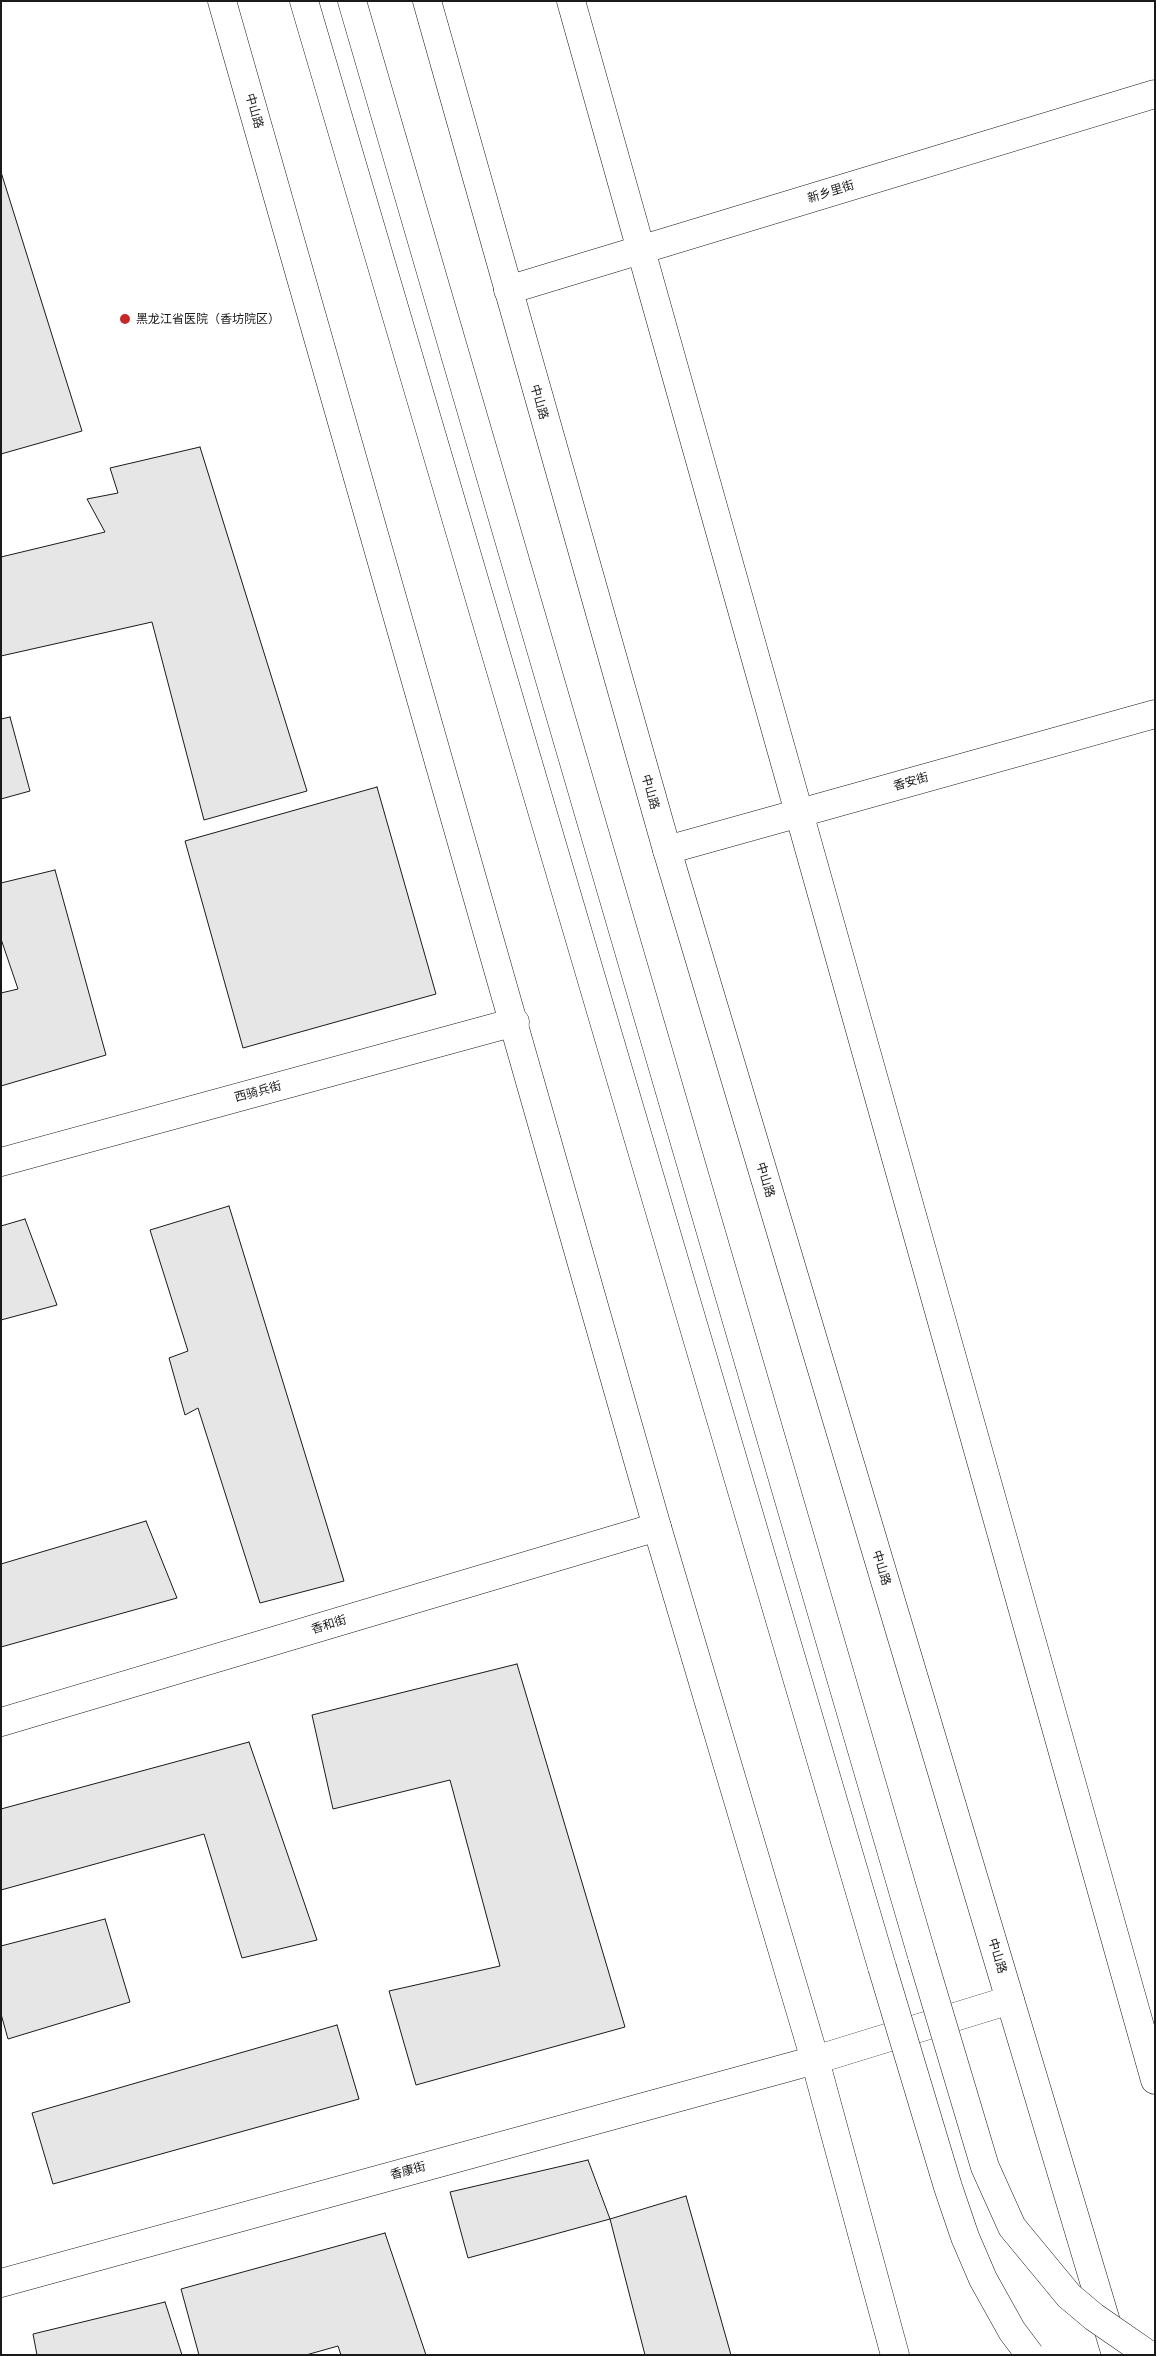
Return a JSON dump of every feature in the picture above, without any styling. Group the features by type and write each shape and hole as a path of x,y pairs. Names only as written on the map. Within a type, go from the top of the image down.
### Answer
{"main road":[{"name":"中山路","path":"222,1 515,1022 657,1527 815,2060 896,2355"},
{"path":"304,1 948,2187 965,2237 983,2279 1012,2330 1030,2355"},
{"path":"352,1 985,2167 1012,2227 1069,2296 1114,2332 1149,2355"},
{"name":"中山路","path":"427,1 667,850 1116,2355"},
{"path":"571,1 1155,2080"},
{"name":"新乡里街","path":"508,290 1155,94"},
{"name":"香安街","path":"667,850 1155,714"},
{"name":"西骑兵街","path":"1,1162 515,1022"},
{"name":"香和街","path":"1,1722 657,1527"},
{"name":"香康街","path":"1,2283 815,2060 1010,2000"}],"building":[{"path":"1,172 82,431 1,454"},
{"path":"200,447 307,791 204,820 152,622 1,656 1,557 105,532 87,499 118,493 110,468"},
{"path":"10,717 30,791 1,799 1,719"},
{"path":"377,787 436,994 243,1048 185,841"},
{"path":"55,870 106,1055 1,1086 1,993 18,989 1,939 1,883"},
{"path":"229,1206 344,1581 260,1603 198,1408 185,1415 169,1358 188,1351 150,1230"},
{"path":"25,1219 57,1305 1,1320 1,1226"},
{"path":"146,1521 177,1598 1,1647 1,1564"},
{"path":"517,1664 625,2027 416,2085 389,1991 500,1966 450,1780 333,1809 312,1715"},
{"path":"249,1742 317,1940 242,1958 204,1834 1,1890 1,1809"},
{"path":"105,1919 130,2002 8,2039 1,2014 1,1946"},
{"path":"337,2025 359,2099 53,2184 32,2113"},
{"path":"588,2160 610,2219 468,2258 450,2192"},
{"path":"686,2196 731,2355 645,2355 610,2219"},
{"path":"385,2233 426,2355 341,2355 338,2346 306,2355 199,2355 181,2289"},
{"path":"165,2302 182,2355 37,2355 33,2334"}],"place":[{"name":"黑龙江省医院（香坊院区）","path":"125,319"}]}
